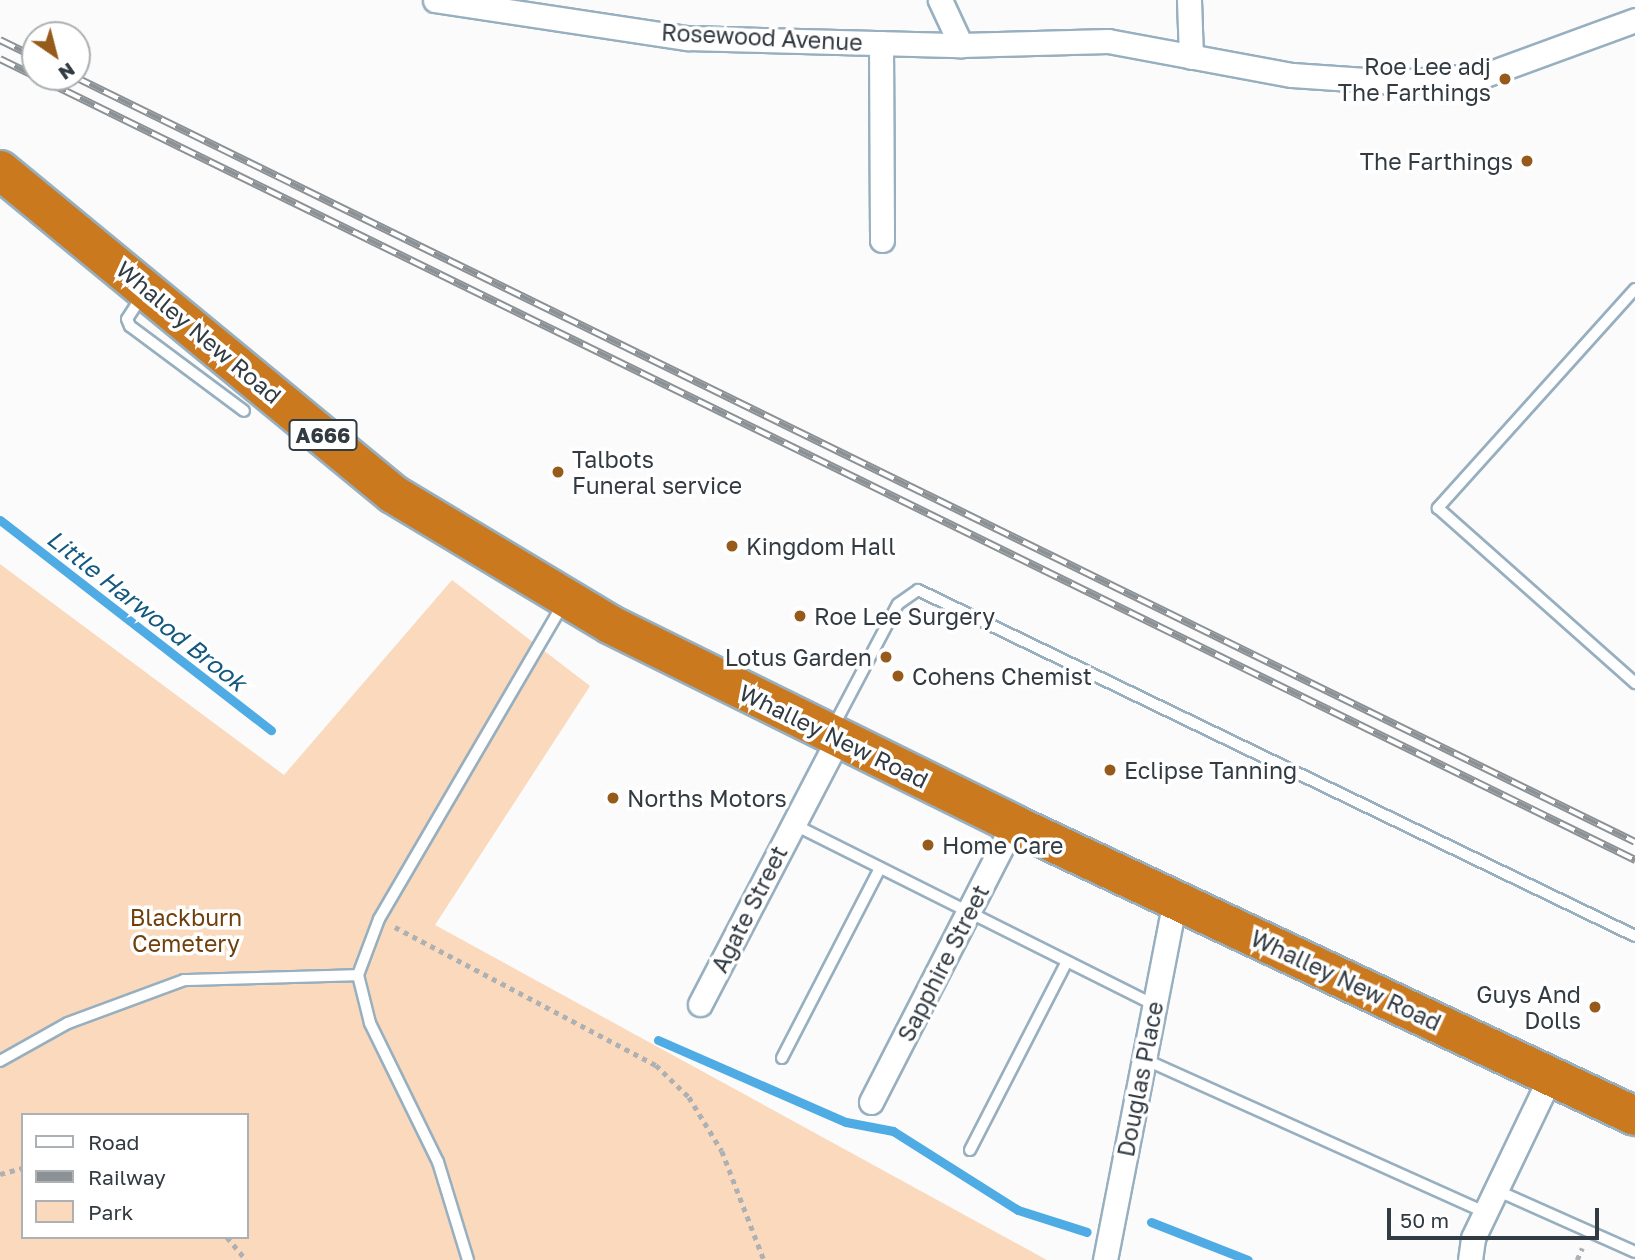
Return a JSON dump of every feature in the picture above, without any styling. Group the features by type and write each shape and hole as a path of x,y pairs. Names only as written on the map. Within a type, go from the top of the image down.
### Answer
{"highway":[{"name":"Whalley New Road","path":"0,170 148,288 393,494 567,598 833,737 1635,1116"}],"street":[{"name":"Rosewood Avenue","path":"435,0 687,38 961,45 1108,41 1292,75 1395,82 1485,75 1635,20"},
{"path":"940,0 961,45"},
{"path":"1189,0 1191,57"},
{"path":"1628,0 1635,12"},
{"name":"Rosewood Avenue","path":"881,43 882,240"},
{"name":"Agate Street","path":"700,1004 793,824 833,737"},
{"name":"Sapphire Street","path":"871,1102 1013,824"},
{"name":"Douglas Place","path":"1105,1260 1175,899"},
{"path":"1470,1260 1485,1212 1550,1077"}],"lane":[{"path":"148,288 127,319 130,326 244,411"},
{"path":"1635,289 1438,508 1635,682"},
{"path":"833,737 898,604 918,590 1635,936"},
{"path":"468,1260 438,1162 370,1023 358,975 379,919 567,598"},
{"path":"793,824 1154,1005"},
{"path":"782,1058 880,868"},
{"path":"970,1150 1066,961"},
{"path":"0,1060 68,1023 184,980 358,975"},
{"path":"1144,1059 1485,1212"},
{"path":"1496,1190 1635,1252"}],"path":[{"path":"379,919 656,1065 690,1097 722,1152 764,1260"},
{"path":"0,1174 21,1169"},
{"path":"229,1239 246,1260"}],"green space":[{"name":"Blackburn Cemetery","path":"0,564 284,775 452,580 590,686 435,925 1047,1260 0,1260"}],"waterway":[{"name":"Little Harwood Brook","path":"0,520 271,730"},
{"name":"Little Harwood Brook","path":"658,1040 846,1122 893,1131 1018,1210 1087,1232"},
{"name":"Little Harwood Brook","path":"1151,1222 1248,1260"}],"railway":[{"path":"0,40 21,50"},
{"path":"0,59 21,69"},
{"path":"91,85 1635,842"},
{"path":"66,91 1635,860"}],"place":[{"name":"Roe Lee adj The Farthings","path":"1505,79"},
{"name":"The Farthings","path":"1527,161"},
{"name":"Talbots Funeral service","path":"558,472"},
{"name":"Kingdom Hall","path":"732,546"},
{"name":"Roe Lee Surgery","path":"800,616"},
{"name":"Lotus Garden","path":"886,657"},
{"name":"Cohens Chemist","path":"898,676"},
{"name":"Eclipse Tanning","path":"1110,770"},
{"name":"Norths Motors","path":"613,798"},
{"name":"Home Care","path":"928,845"},
{"name":"Guys And Dolls","path":"1595,1007"}]}
